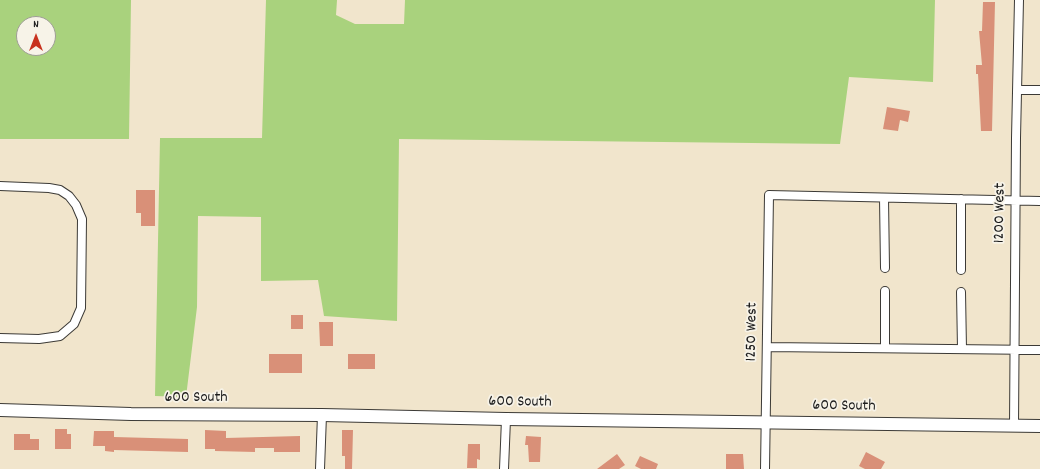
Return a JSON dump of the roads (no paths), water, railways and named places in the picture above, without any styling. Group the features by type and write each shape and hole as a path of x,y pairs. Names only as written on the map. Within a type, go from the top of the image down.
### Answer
{"main road":[{"name":"600 South","path":"0,410 131,414 322,415 1040,426"}],"street":[{"name":"1200 West","path":"1014,426 1015,200 1019,0"},
{"path":"1018,90 1040,90"},
{"path":"0,186 50,188 60,190 69,196 76,205 82,219 81,308 74,324 60,336 39,339 0,338"},
{"name":"1250 West","path":"765,469 770,195 884,198"},
{"path":"885,268 884,198 1040,200"},
{"path":"961,199 961,270"},
{"path":"885,291 885,348"},
{"path":"961,292 962,349"},
{"path":"767,347 1040,350"},
{"path":"320,469 322,415"},
{"path":"504,469 506,419"}]}
